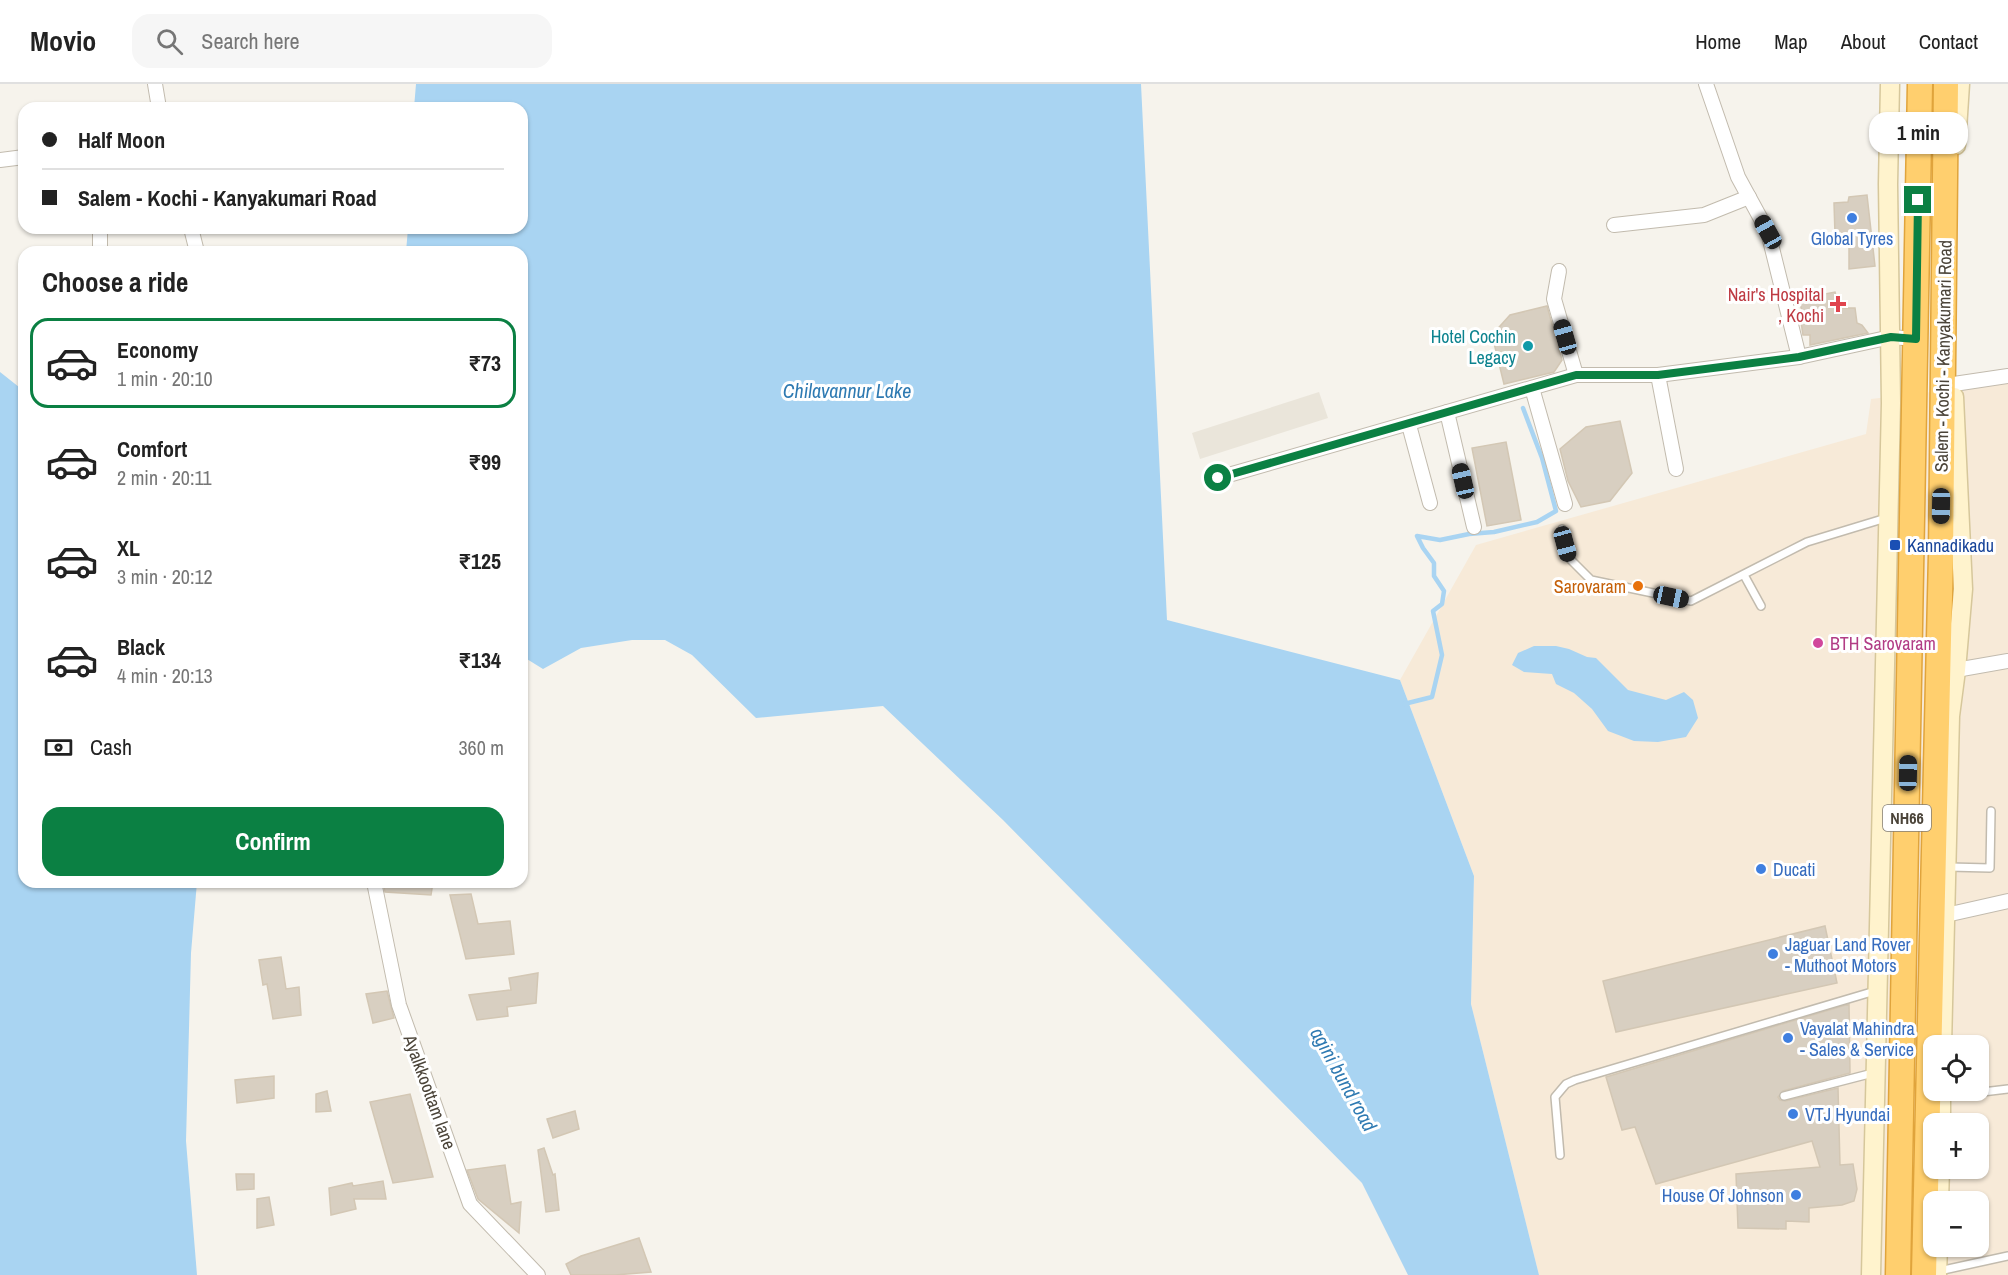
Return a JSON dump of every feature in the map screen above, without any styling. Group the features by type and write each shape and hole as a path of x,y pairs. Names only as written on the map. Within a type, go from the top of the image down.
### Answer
{"highway":[{"name":"Salem - Kochi - Kanyakumari Road","path":"1898,1275 1920,84"},
{"name":"Salem - Kochi - Kanyakumari Road","path":"1932,1274 1935,819 1950,618 1946,84"},
{"path":"1907,819 1935,819"}],"street":[{"path":"155,84 158,102"},
{"path":"1706,84 1738,177 1768,232 1799,357"},
{"path":"1871,1275 1891,337 1888,184 1890,84"},
{"path":"1942,1035 1950,716 1956,670 1950,618 1963,590 1955,442 1953,282 1956,223 1954,182 1960,84"},
{"path":"0,160 18,158"},
{"path":"1614,225 1704,215 1749,197"},
{"path":"1559,271 1554,299 1576,375"},
{"path":"1218,478 1576,375 1658,375 1799,357 1891,337 1916,339"},
{"path":"1658,375 1676,468"},
{"path":"1954,384 2008,376"},
{"path":"1532,388 1565,504"},
{"path":"1447,412 1474,527"},
{"path":"1409,424 1430,503"},
{"path":"1956,670 2008,660"},
{"name":"Ayalkkoottam lane","path":"375,888 399,1005 470,1204 538,1275"},
{"path":"1946,915 2008,902"},
{"path":"1932,1274 1936,1257"}],"lane":[{"path":"1562,529 1569,558 1591,580 1690,601 1744,576 1777,555 1807,542 1888,517"},
{"path":"1744,576 1761,606"},
{"path":"1946,867 1990,868 1991,811"},
{"path":"1560,1155 1555,1097 1566,1084 1877,991"},
{"path":"1784,1096 1875,1072"},
{"path":"1989,1090 2008,1089"},
{"path":"1932,1274 2008,1256"}],"shaded area":[{"path":"2008,383 2008,1275 1539,1275 1471,1004 1474,876 1400,680 1476,545 1866,434 1871,399"},
{"path":"1319,392 1328,418 1200,459 1192,433"}],"water":[{"name":"Chilavannur Lake","path":"416,84 1141,84 1167,620 1400,680 1474,876 1471,1004 1539,1275 1408,1275 1362,1183 1003,820 883,706 756,718 692,655 665,640 632,640 581,648 543,669 528,660 528,246 406,246 408,234 528,234 528,102 414,102"},
{"path":"0,372 18,386 18,888 196,888 191,953 186,1141 197,1275 0,1275"},
{"path":"1534,646 1556,646 1596,658 1628,690 1666,700 1684,692 1693,700 1698,718 1686,737 1658,742 1634,741 1608,731 1592,709 1574,693 1556,684 1552,674 1524,672 1512,665 1518,653"}],"building":[{"name":"Global Tyres","path":"1867,195 1875,266 1849,269 1849,235 1835,234 1834,203 1848,202 1849,197"},
{"path":"1835,292 1839,308 1855,308 1857,323 1862,325 1868,333 1810,345 1810,335 1803,335 1800,315 1803,313 1798,299"},
{"name":"Hotel Cochin Legacy","path":"1547,306 1562,360 1554,372 1504,384 1492,335 1510,315"},
{"path":"1620,421 1632,473 1610,501 1581,507 1568,481 1560,449 1586,427"},
{"path":"1506,442 1521,520 1487,526 1472,448"},
{"path":"384,888 432,888 431,895 385,892"},
{"path":"471,894 478,924 510,921 514,954 466,959 450,895"},
{"name":"Jaguar Land Rover - Muthoot Motors","path":"1825,926 1837,983 1616,1032 1603,981"},
{"path":"281,957 286,989 299,987 301,1015 273,1019 267,984 263,985 259,960"},
{"path":"538,973 536,1003 507,1007 508,1016 477,1020 469,995 511,990 509,978"},
{"path":"387,991 394,1018 373,1023 366,994"},
{"path":"1849,1004 1850,1073 1783,1091 1778,1097 1785,1101 1838,1088 1840,1165 1853,1164 1857,1189 1854,1201 1842,1205 1809,1208 1809,1222 1786,1221 1786,1229 1738,1228 1736,1174 1820,1167 1812,1141 1656,1184 1635,1127 1622,1130 1606,1077"},
{"path":"274,1076 274,1098 237,1103 235,1080"},
{"path":"327,1091 331,1111 316,1112 316,1094"},
{"path":"410,1094 433,1177 393,1183 370,1102"},
{"path":"575,1111 579,1129 553,1138 547,1119"},
{"path":"544,1148 553,1175 555,1174 559,1210 546,1212 538,1150"},
{"path":"505,1165 511,1204 521,1202 519,1233 478,1199 467,1170"},
{"path":"236,1174 254,1174 254,1189 237,1190"},
{"path":"383,1181 386,1199 354,1199 356,1209 331,1215 329,1188 352,1183 353,1186"},
{"path":"269,1197 274,1225 257,1228 257,1199"},
{"path":"639,1238 651,1272 571,1275 566,1264 581,1256"}],"waterway":[{"path":"1404,704 1432,697 1442,655 1433,611 1442,604 1444,591 1434,576 1434,563 1417,536 1440,540 1494,532 1537,522 1556,511 1542,458 1523,408"}],"place":[{"name":"Global Tyres","path":"1852,218"},
{"name":"Nair's Hospital , Kochi","path":"1838,304"},
{"name":"Hotel Cochin Legacy","path":"1528,346"},
{"name":"Kannadikadu","path":"1895,545"},
{"name":"Sarovaram","path":"1638,586"},
{"name":"BTH Sarovaram","path":"1818,643"},
{"name":"Ducati","path":"1761,869"},
{"name":"Jaguar Land Rover - Muthoot Motors","path":"1773,954"},
{"name":"Vayalat Mahindra - Sales & Service","path":"1788,1038"},
{"name":"VTJ Hyundai","path":"1793,1114"},
{"name":"House Of Johnson","path":"1796,1195"}],"route":[{"path":"1218,478 1576,375 1658,375 1799,357 1891,337 1916,339 1918,200"}],"water label":[{"name":"agini bund road","path":"1344,1079"}]}
